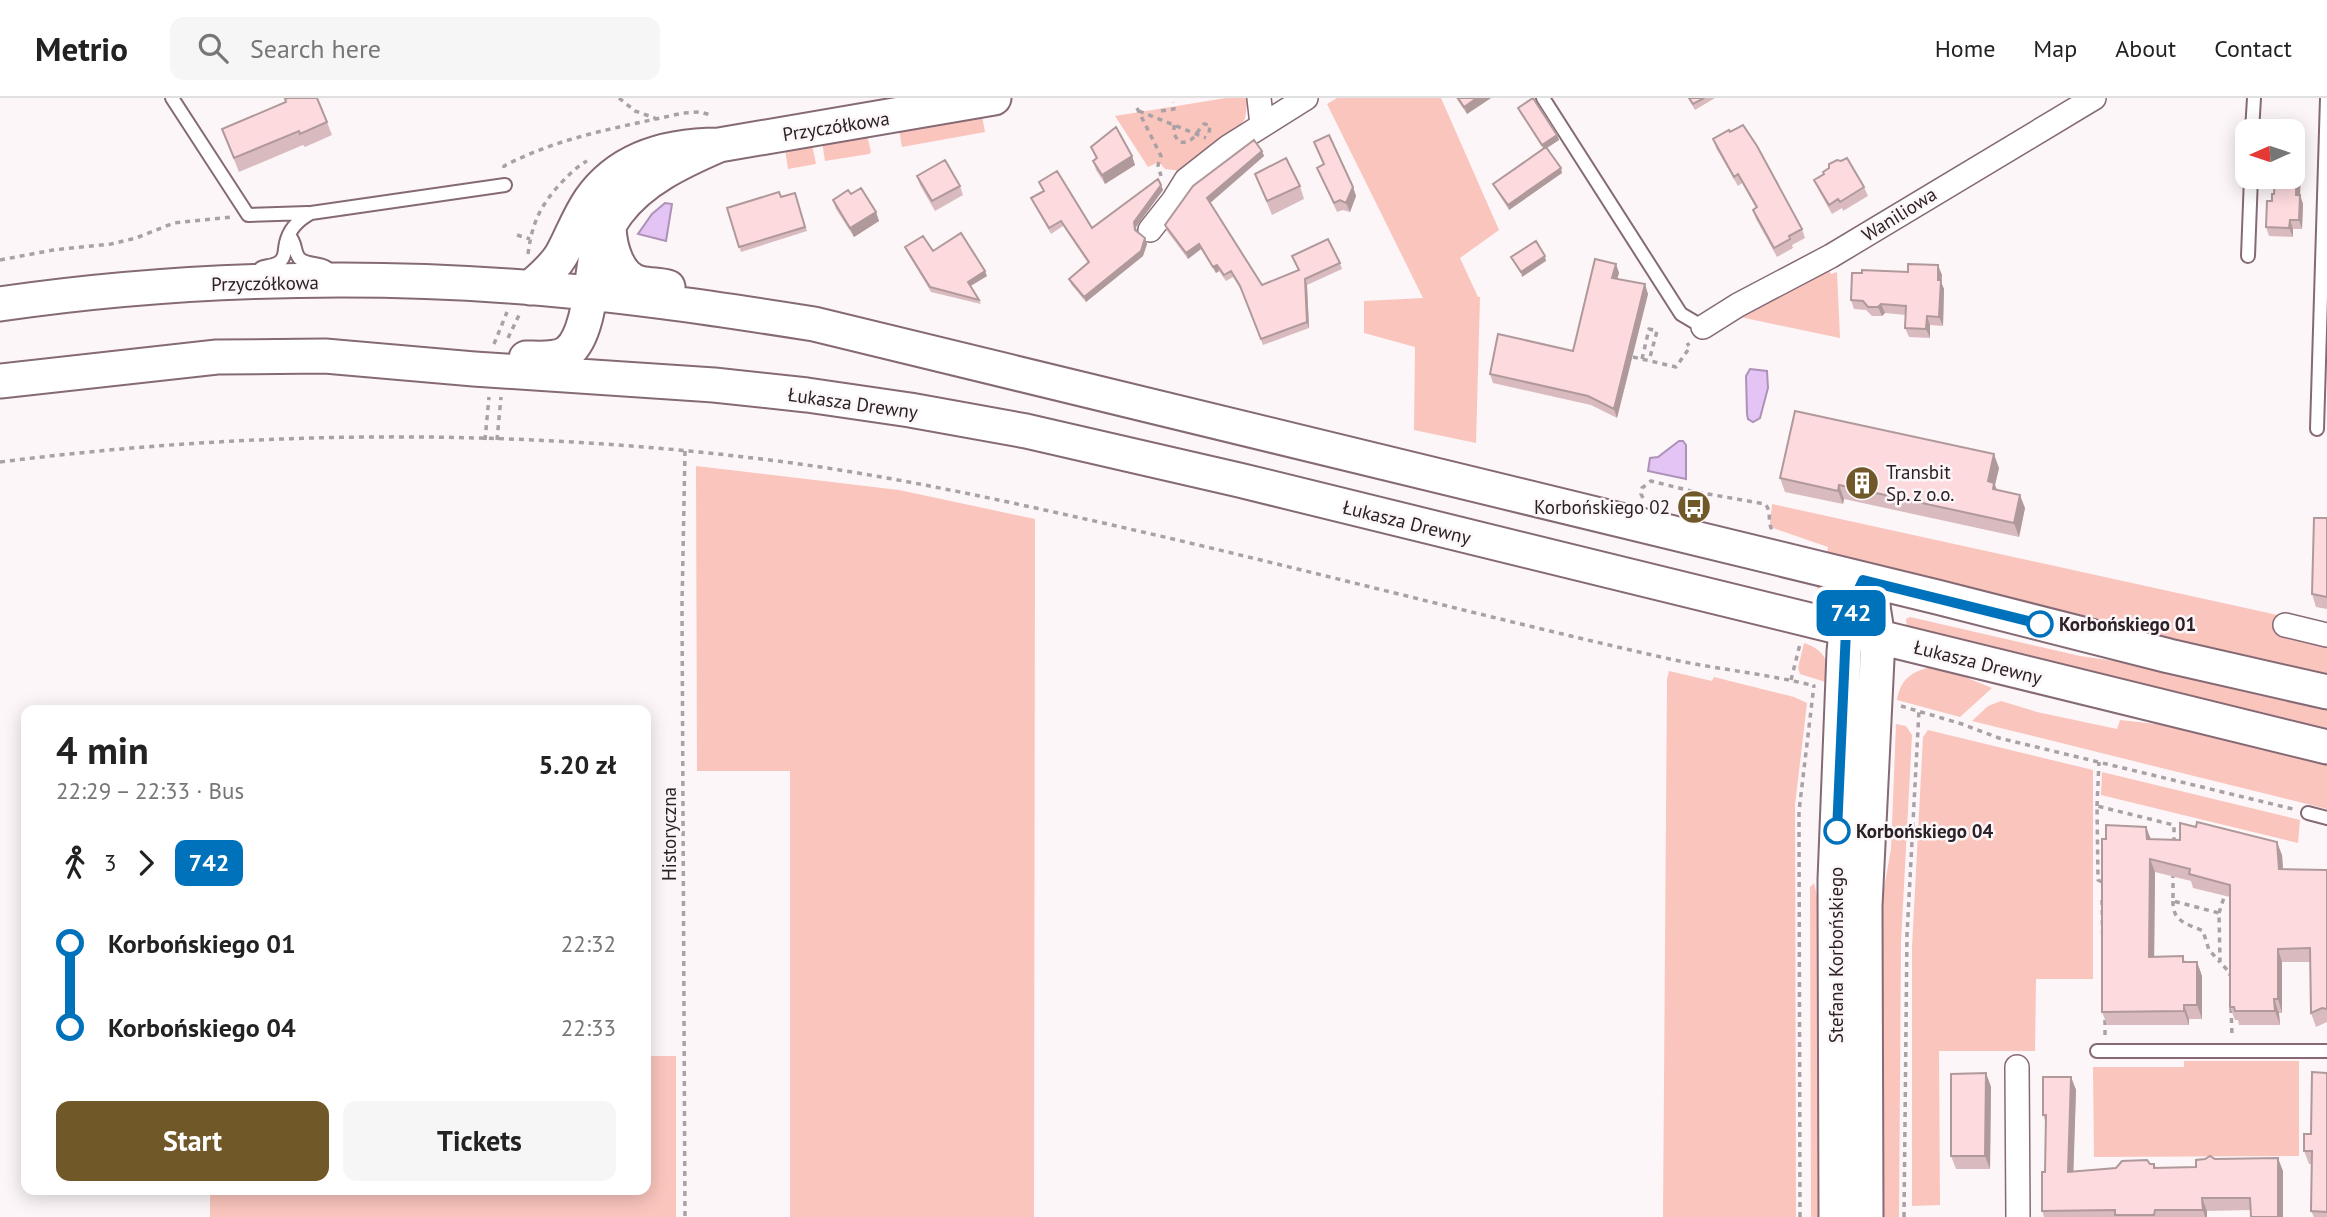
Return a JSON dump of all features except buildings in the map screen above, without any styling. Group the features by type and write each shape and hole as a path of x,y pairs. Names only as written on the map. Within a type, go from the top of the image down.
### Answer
{"main road":[{"name":"Przyczółkowa","path":"0,304 43,297 251,283 527,286 548,272 562,254 590,200 599,189 632,163 669,149 693,145 715,130 992,98"},
{"name":"Przyczółkowa","path":"578,293 608,228 626,202 658,176 685,160 715,130"},
{"path":"0,382 217,357 240,342 309,342 524,358 562,365 582,331 575,227"},
{"path":"608,228 613,251 627,276 638,283 676,288 694,305"},
{"path":"527,286 694,305 814,324 2169,656 2327,692"},
{"name":"Łukasza Drewny","path":"217,357 326,356 474,369 562,365 807,395 1026,431 1240,480 2327,747"},
{"name":"Stefana Korbońskiego","path":"1836,1217 1835,880 1846,630 1863,580"},
{"name":"Stefana Korbońskiego","path":"1863,580 1873,603 1878,638 1865,906 1866,1217"}],"street":[{"path":"1259,98 1262,125"},
{"path":"1150,230 1186,180 1228,147 1306,98"},
{"name":"Waniliowa","path":"1703,327 1768,284 1831,256 2094,98"},
{"path":"2286,625 2327,635"},
{"path":"2017,1067 2018,1217"}],"lane":[{"path":"172,98 248,215 310,213 505,185"},
{"path":"1544,98 1681,314 1703,327"},
{"path":"2252,119 2253,98"},
{"path":"2317,429 2327,98"},
{"path":"2248,256 2251,189"},
{"path":"251,283 262,266 278,263 283,258 286,241 296,221 310,213"},
{"path":"290,237 295,243 300,260 323,265 342,282"},
{"path":"2308,813 2327,818"},
{"path":"2101,1046 2327,1051"}],"path":[{"path":"619,98 635,111 657,119"},
{"path":"1161,111 1174,109 1173,102"},
{"path":"1161,176 1158,165 1161,156 1138,109 1174,125 1197,134 1208,138 1211,130 1210,125 1203,124 1197,134 1188,142 1179,142 1174,134 1174,125"},
{"path":"505,185 504,166 582,134 683,113 700,112 715,130"},
{"path":"506,341 527,286 530,239 544,202 568,176"},
{"path":"0,260 53,250 111,244 136,238 174,223 248,215"},
{"path":"517,235 530,239"},
{"path":"1642,359 1649,329 1657,331 1649,361"},
{"path":"1633,357 1676,367 1690,347 1682,337"},
{"path":"497,440 501,395"},
{"path":"0,462 93,450 286,438 391,437 685,451 789,463 981,495 1245,555 1667,658 1823,687"},
{"name":"Historyczna","path":"685,451 681,605 685,1217"},
{"path":"1648,500 1642,498 1641,494 1642,488 1651,481 1765,504 1769,510 1770,526 1775,534"},
{"path":"1710,494 1711,488"},
{"path":"1791,680 1800,641"},
{"path":"1800,1217 1799,811 1814,685"},
{"path":"1896,704 1999,738 2308,813"},
{"path":"1903,1217 1906,974 1919,710"},
{"path":"2099,762 2098,880 2102,880 2102,952 2105,959"},
{"path":"2098,806 2174,825 2174,850"},
{"path":"2174,863 2173,910 2185,924 2203,932 2211,954 2230,973 2231,985"},
{"path":"2220,962 2219,913 2225,894 2235,895"},
{"path":"2102,899 2113,899"},
{"path":"2173,901 2219,913"},
{"path":"2102,952 2113,952"},
{"path":"2231,998 2232,1040"},
{"path":"2101,1046 2105,1006"}],"shaded area":[{"path":"1226,98 1248,98 1245,119 1235,131 1183,171 1165,169 1159,162 1148,167 1115,116"},
{"path":"1337,98 1441,98 1499,230 1460,258 1480,297 1476,443 1414,430 1415,347 1364,333 1364,301 1423,298 1327,104"},
{"path":"982,116 985,132 902,147 899,130"},
{"path":"867,135 871,152 869,154 825,161 822,142"},
{"path":"812,144 816,164 788,169 785,149"},
{"path":"665,203 672,204 666,241 638,234 652,214"},
{"path":"1827,267 1831,274 1837,272 1840,338 1740,317"},
{"path":"1750,369 1767,371 1768,388 1760,418 1753,422 1748,419 1747,414 1746,376"},
{"path":"1679,441 1686,445 1686,479 1648,471 1650,458 1658,457"},
{"path":"696,466 899,490 1035,519 1034,1217 790,1217 790,771 697,771"},
{"path":"1772,504 2282,616 2327,644 2327,677 1827,554 1828,547 1773,528 1770,523"},
{"path":"1819,581 1833,587 1835,602 1829,609 1812,608"},
{"path":"1910,617 2080,656 2185,671 2327,705 2327,734 1907,629 1906,619"},
{"path":"1804,643 1822,654 1832,684 1800,674 1798,668"},
{"path":"1938,666 1992,688 1960,717 1897,700 1906,679 1923,669"},
{"path":"1669,671 1712,681 1714,677 1794,697 1807,703 1795,805 1796,1217 1663,1217"},
{"path":"2001,701 2037,712 2117,729 2120,720 2182,727 2327,762 2327,809 1972,721 1988,706"},
{"path":"1896,724 1906,726 1912,735 1901,942 1899,1217 1877,1217 1880,911 1891,849"},
{"path":"1928,730 2093,770 2093,979 2036,979 2035,1051 1939,1051 1940,1205 1912,1206 1912,947 1923,737"},
{"path":"2102,772 2300,820 2298,843 2101,795"},
{"path":"1814,883 1822,917 1825,1217 1811,1217 1810,887"},
{"path":"651,1056 676,1056 676,1217 210,1217 210,1195 651,1195"},
{"path":"2184,1061 2299,1061 2299,1156 2094,1157 2093,1067 2184,1067"}],"bus line":[{"name":"742","path":"1837,831 1846,630 1863,580 2040,624"}],"place":[{"name":"Transbit Sp. z o.o.","path":"1862,483"},
{"name":"Korbońskiego 02","path":"1694,507"},
{"name":"Korbońskiego 01","path":"2040,624"},
{"name":"Korbońskiego 04","path":"1837,831"}]}
